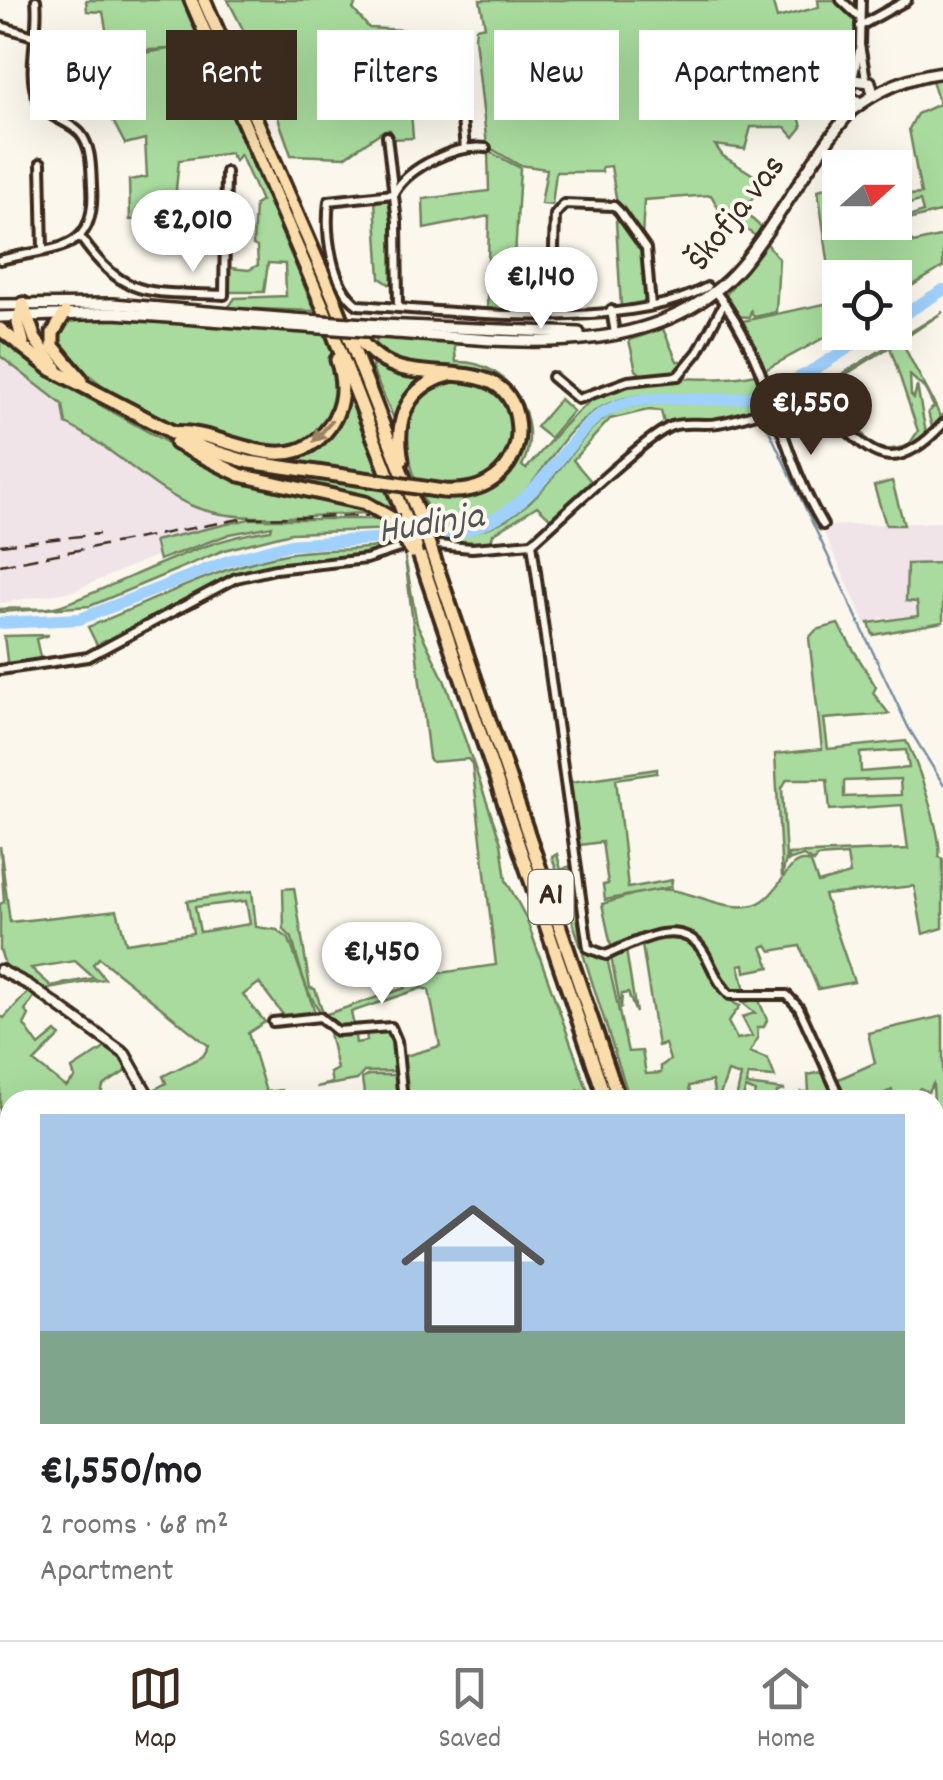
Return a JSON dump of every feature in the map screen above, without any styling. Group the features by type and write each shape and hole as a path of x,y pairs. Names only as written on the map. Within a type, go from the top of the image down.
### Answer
{"highway":[{"name":"A1","path":"191,0 329,304 412,516"},
{"name":"A1","path":"204,0 402,474 424,569 603,1090"},
{"path":"0,329 62,375 104,398 164,430 249,462 443,491 470,490 492,480 509,463 516,446 516,420 506,396 470,374 411,370 384,361 359,340 329,304"},
{"path":"164,430 186,431 271,454 297,451 315,442 333,422 342,396 329,304"},
{"path":"24,311 19,332 28,350"},
{"path":"24,311 40,348 62,375"},
{"path":"64,313 53,333 54,351 104,398"},
{"path":"402,474 398,427 407,403 440,378 470,374"},
{"path":"164,430 165,437 240,476 364,503 391,518 421,551"},
{"name":"A1","path":"421,551 615,1090"}],"main road":[{"name":"Škofja vas","path":"291,322 563,340 658,324 712,290 748,257 836,129 860,104 907,78 943,72"},
{"path":"855,80 907,78"},
{"path":"868,81 873,94"},
{"path":"855,101 860,104"},
{"path":"836,129 840,120"},
{"path":"0,317 24,311 113,304 291,322"},
{"path":"0,305 24,311 291,322"}],"street":[{"path":"36,0 38,30"},
{"path":"840,0 860,22"},
{"path":"855,74 861,0"},
{"path":"860,22 907,0"},
{"path":"0,26 30,35"},
{"path":"860,45 868,81"},
{"path":"0,260 81,238 94,216 90,156 80,134 57,120"},
{"path":"462,120 465,150"},
{"path":"387,136 398,307"},
{"path":"486,148 465,150 417,169 393,194 329,201 330,252 348,295 363,305 487,316 651,306 712,290 724,302 761,376 766,410 823,526"},
{"path":"41,163 43,250"},
{"path":"81,238 123,285 224,295 226,172"},
{"path":"552,314 555,215 564,204 619,210 646,249 651,306"},
{"path":"552,377 578,399 628,381 678,376 698,352 724,302"},
{"path":"611,310 611,333"},
{"path":"0,670 88,658 217,587 254,573 366,559 406,545 439,543 472,548 532,543 668,427 716,424 766,410 813,408 858,444 884,454 908,451 943,424"},
{"path":"532,543 582,928 592,953 606,954 659,934 675,933 700,946 730,996 787,995 799,1008 836,1090"},
{"path":"0,970 30,985 125,1054 145,1090"},
{"path":"273,1022 320,1017 337,1030 394,1028 402,1090"}],"shaded area":[{"path":"0,356 156,484 192,507 234,514 236,522 154,542 158,555 73,591 0,603"},
{"path":"943,522 943,563 907,564 907,601 917,602 918,616 879,619 866,625 821,526"}],"green space":[{"path":"86,0 183,0 196,30 166,30 166,49 146,50 146,30 106,30 103,12 87,11"},
{"path":"228,0 358,0 353,9 369,28 405,30 317,30 317,120 412,120 413,138 390,139 390,130 384,130 345,157 291,155 279,120 297,120 297,30 243,30"},
{"path":"480,0 772,0 777,18 819,7 818,0 837,0 854,16 855,30 639,30 639,120 800,120 802,127 794,137 785,127 751,127 745,149 715,145 723,156 765,182 743,211 761,227 756,236 721,213 711,195 644,200 642,239 617,204 611,166 602,167 602,172 556,172 552,205 541,204 547,169 519,165 487,146 475,38 476,28 485,26"},
{"path":"166,49 166,120 234,120 315,311 228,308 235,298 286,296 285,264 268,263 264,292 228,292 229,268 249,270 258,265 257,247 253,245 255,205 261,201 240,154 235,161 230,153 179,160 176,189 180,204 171,216 172,246 154,248 152,219 130,220 129,180 147,177 145,139 125,144 112,120 146,120 146,53"},
{"path":"943,77 943,211 912,219 923,212 920,201 912,203 912,195 921,194 909,129 917,114 939,104 932,80"},
{"path":"488,151 520,168 512,312 487,314 489,216 424,229 423,199 489,191"},
{"path":"389,200 397,260 395,282 389,284 380,278 375,201"},
{"path":"620,216 642,248 648,299 639,305 621,307 616,221"},
{"path":"943,236 943,267 912,286 912,260 828,260 825,240 913,243"},
{"path":"765,241 779,259 776,312 754,317 751,311 749,317 736,316 726,295"},
{"path":"535,258 549,260 548,311 534,312"},
{"path":"822,305 822,339 761,372 743,321"},
{"path":"141,320 326,334 335,399 315,434 275,447 222,440 166,421 114,393 75,362 57,333 64,322"},
{"path":"663,329 677,361 688,361 678,373 643,376 636,370 629,340"},
{"path":"0,331 55,380 217,470 377,511 394,529 291,533 224,550 90,606 0,612 62,605 190,552 271,530 272,526 230,534 159,560 154,541 249,519 372,519 370,513 254,517 190,505 66,424 63,405 0,356"},
{"path":"382,336 454,342 456,362 475,364 506,382 517,396 529,430 522,466 526,469 578,411 617,386 650,379 755,374 760,389 707,399 633,396 608,404 584,419 518,499 498,515 471,526 435,530 421,493 483,491 523,433 518,406 487,375 464,368 399,362 372,345"},
{"path":"885,350 845,375 856,418 869,441 878,448 909,445 918,431 891,350 906,350 940,417 943,414 943,421 932,427 928,412 934,407 925,389 910,375 911,395 914,398 917,386 926,433 913,447 886,451 859,443 841,379 816,391 822,409 793,404"},
{"path":"373,360 432,376 395,421 372,369"},
{"path":"455,378 484,386 499,396 512,421 510,448 495,471 470,484 415,480 402,427 419,395"},
{"path":"348,388 383,475 273,460 316,443"},
{"path":"560,399 573,411 550,438 536,427"},
{"path":"754,400 759,410 665,427 661,411 648,410 610,419 573,460 596,487 553,521 537,506 493,534 491,542 440,542 439,538 482,530 516,513 543,488 591,430 615,412 646,404"},
{"path":"220,460 388,488 396,512 368,500 241,471"},
{"path":"892,481 904,525 886,525 874,486"},
{"path":"402,541 364,557 239,575 99,649 88,627 210,576 260,560"},
{"path":"405,557 417,624 445,682 501,843 506,880 526,918 587,1090 404,1090 402,1057 440,1046 429,990 422,988 351,1012 354,1027 337,1029 327,1020 312,999 292,938 284,930 283,889 294,888 310,988 315,989 324,1015 405,988 405,978 496,965 472,764 468,759 432,762"},
{"path":"943,563 943,622 873,635 869,623 918,616 917,602 906,601 907,564"},
{"path":"838,624 876,687 873,693 889,714 824,719 828,749 906,741 911,752 933,818 939,857 943,859 943,928 923,934 914,886 824,895 854,982 818,989 800,946 771,951 767,945 762,947 770,967 745,972 744,964 739,965 746,995 734,996 684,933 612,950 602,904 663,889 748,906 769,896 795,863 811,863 818,883 850,874 847,855 817,857 814,862 803,856 788,861 788,854 908,849 902,805 830,810 827,779 787,779 782,788 786,859 782,877 775,754 822,749 809,638 816,630","holes":["906,750 909,768 861,772 860,753","900,779 901,795 844,797 844,781"]},
{"path":"49,635 36,639 41,661 8,668 4,636"},
{"path":"657,769 657,773 616,779 628,888 672,880 671,887 605,900 603,885 608,884 602,842 572,846 564,783"},
{"path":"0,846 10,922 117,910 126,943 193,933 187,901 252,891 256,927 277,930 289,939 315,1012 287,1020 259,983 243,995 265,1022 248,1033 265,1090 154,1090 166,1083 163,1076 203,1056 209,1046 99,958 93,964 105,979 43,990 6,968 0,950 0,904 4,902","holes":["246,901 250,924 200,932 195,907","75,961 94,978 51,986 31,968"]},
{"path":"557,854 561,870 570,866 581,942 589,955 607,958 628,1052 642,1051 646,1074 661,1073 661,1066 670,1060 665,1044 658,1046 642,945 626,950 636,1013 628,993 622,994 621,1009 611,957 623,949 667,935 683,938 694,946 728,998 740,1006 728,1022 737,1039 752,1036 742,1017 755,1013 743,1003 758,998 767,1020 764,1027 757,1027 758,1038 750,1052 768,1059 775,1077 748,1075 747,1085 785,1090 738,1090 741,1076 728,1072 722,1090 714,1090 712,1081 689,1086 690,1090 627,1090 552,857"},
{"path":"30,990 35,995 25,1011 29,1015 24,1025 39,1046 56,1032 60,1036 34,1062 66,1087 75,1078 72,1069 108,1046 132,1067 102,1090 0,1090 0,1016 4,1018"},
{"path":"943,1016 943,1090 933,1090 933,1084 929,1090 838,1090 834,1081 875,1063 868,1033"},
{"path":"384,1027 393,1031 398,1071 364,1072 357,1080 316,1087 332,1083 330,1073 337,1069 329,1033 354,1031 356,1043 367,1041 366,1029"},
{"path":"822,1072 832,1090 809,1090 808,1075"},
{"path":"368,1075 399,1075 400,1090 364,1090 362,1079"}],"waterway":[{"name":"Hudinja","path":"912,309 943,290"},
{"name":"Hudinja","path":"0,623 80,619 228,561 287,545 457,533 518,504 601,414 636,401 751,396 784,385 844,350"},
{"path":"753,396 908,727 943,784"}],"railway":[{"path":"0,565 245,518 368,516"},
{"path":"0,545 99,534"}]}
